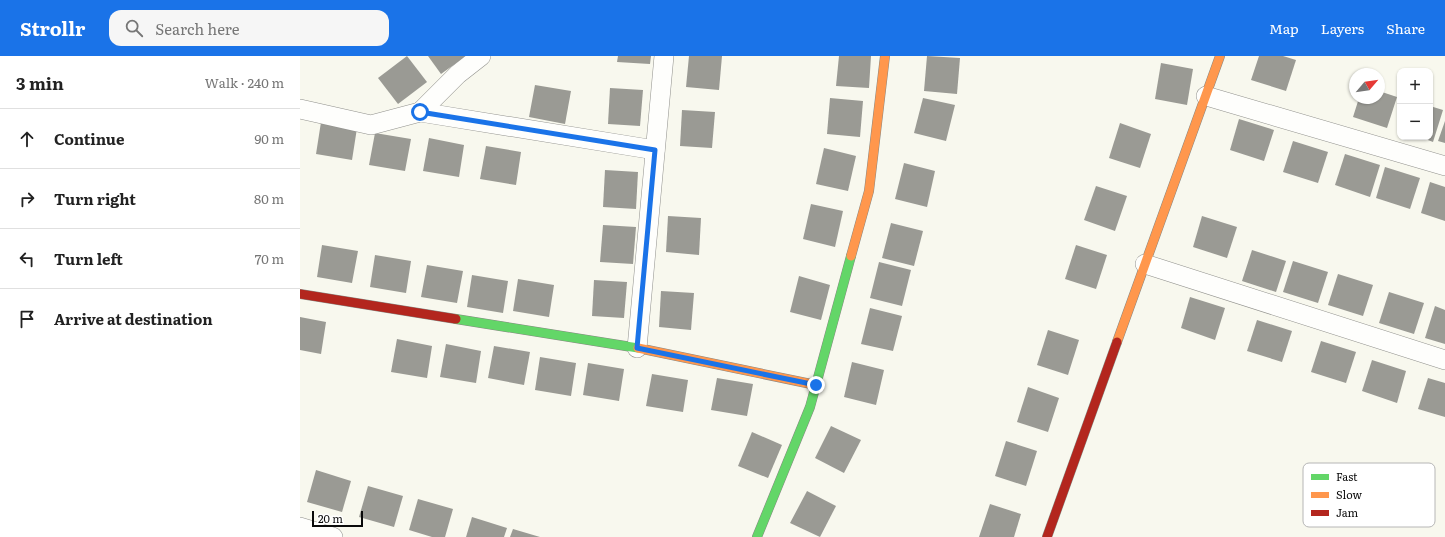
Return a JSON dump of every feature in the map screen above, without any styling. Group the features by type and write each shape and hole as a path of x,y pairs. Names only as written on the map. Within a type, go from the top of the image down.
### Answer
{"street":[{"path":"420,112 458,74 481,56"},
{"path":"637,348 664,56"},
{"path":"757,537 810,407 869,191 885,56"},
{"path":"1047,537 1220,56"},
{"path":"1206,96 1445,166"},
{"path":"300,109 371,125 420,112 655,150"},
{"path":"1145,264 1445,360"},
{"path":"300,294 637,348 816,385"},
{"path":"300,527 333,537"}],"building":[{"path":"407,56 427,82 398,104 378,78"},
{"path":"428,56 466,56 441,74"},
{"path":"618,56 651,56 650,64 617,62"},
{"path":"689,56 722,56 719,90 686,87"},
{"path":"839,56 871,56 869,88 836,86"},
{"path":"927,56 960,58 957,94 924,91"},
{"path":"1259,56 1283,56 1296,60 1286,91 1251,80"},
{"path":"1161,63 1193,69 1187,105 1155,99"},
{"path":"535,85 571,91 565,124 529,117"},
{"path":"610,88 643,90 640,126 608,124"},
{"path":"1385,93 1397,97 1387,128 1353,117 1357,104 1385,104"},
{"path":"830,98 863,101 860,137 827,134"},
{"path":"923,98 955,105 946,141 914,133"},
{"path":"1433,107 1443,110 1433,142 1428,140 1433,140"},
{"path":"682,110 715,112 712,148 680,146"},
{"path":"1239,119 1274,130 1264,161 1230,150"},
{"path":"1445,121 1445,143 1438,141"},
{"path":"321,122 357,128 352,160 316,154"},
{"path":"1120,123 1151,134 1140,168 1109,158"},
{"path":"375,133 411,139 405,171 369,165"},
{"path":"429,138 464,145 459,177 423,171"},
{"path":"1293,141 1328,152 1318,183 1283,172"},
{"path":"486,146 521,152 516,185 480,179"},
{"path":"824,148 856,156 848,191 816,184"},
{"path":"1345,154 1380,165 1370,197 1335,185"},
{"path":"904,163 935,171 927,207 895,199"},
{"path":"1385,167 1420,178 1410,209 1376,198"},
{"path":"605,170 638,172 636,209 603,207"},
{"path":"1430,182 1445,187 1445,221 1421,213"},
{"path":"1096,186 1127,196 1115,231 1084,220"},
{"path":"811,204 843,211 835,247 803,239"},
{"path":"668,216 701,218 699,255 666,252"},
{"path":"1202,216 1237,227 1227,258 1193,247"},
{"path":"891,223 923,231 914,266 882,258"},
{"path":"603,225 636,227 633,264 600,262"},
{"path":"322,245 358,251 352,283 317,277"},
{"path":"1076,245 1107,255 1096,289 1065,279"},
{"path":"1252,250 1286,261 1276,292 1242,281"},
{"path":"375,255 411,261 406,293 370,287"},
{"path":"1293,261 1328,272 1318,303 1283,292"},
{"path":"879,262 911,270 902,306 870,298"},
{"path":"427,265 463,271 457,303 421,297"},
{"path":"1338,274 1373,285 1363,316 1328,305"},
{"path":"472,275 508,281 503,313 467,307"},
{"path":"799,276 830,285 821,320 790,312"},
{"path":"518,279 554,285 549,317 513,311"},
{"path":"594,280 627,282 624,318 592,316"},
{"path":"661,291 694,293 691,330 659,327"},
{"path":"1389,292 1424,303 1414,334 1379,323"},
{"path":"1190,297 1225,308 1215,340 1181,328"},
{"path":"1435,306 1445,310 1445,344 1425,338"},
{"path":"870,308 902,316 893,351 861,344"},
{"path":"300,317 326,322 321,354 300,350"},
{"path":"1257,320 1292,331 1282,362 1247,351"},
{"path":"1048,330 1079,340 1068,375 1037,365"},
{"path":"397,339 432,346 427,378 391,372"},
{"path":"1321,341 1356,352 1346,383 1311,372"},
{"path":"446,344 481,351 476,383 440,377"},
{"path":"494,346 530,352 524,385 488,378"},
{"path":"540,357 576,363 571,396 535,390"},
{"path":"1372,360 1406,371 1397,403 1362,391"},
{"path":"852,362 884,370 876,405 844,397"},
{"path":"588,363 624,369 619,401 583,395"},
{"path":"652,374 688,380 683,412 646,406"},
{"path":"717,378 753,384 747,416 711,410"},
{"path":"1428,378 1445,383 1445,417 1418,409"},
{"path":"1028,387 1059,398 1048,432 1017,422"},
{"path":"831,426 861,440 844,473 815,458"},
{"path":"752,432 782,445 768,478 738,466"},
{"path":"1006,441 1037,451 1026,486 995,476"},
{"path":"316,470 351,481 342,512 307,502"},
{"path":"368,486 403,496 394,527 359,517"},
{"path":"807,491 836,506 820,537 790,523"},
{"path":"418,499 453,509 445,537 432,537 409,530"},
{"path":"990,504 1021,514 1014,537 979,537"},
{"path":"472,517 507,528 504,537 466,537"},
{"path":"513,529 540,537 510,537"}],"traffic: fast":[{"path":"757,537 810,407 851,256"},
{"path":"456,319 638,348"}],"traffic: slow":[{"path":"851,256 869,191 885,56"},
{"path":"1117,342 1220,56"},
{"path":"638,348 816,385"}],"traffic: jam":[{"path":"300,294 456,319"},
{"path":"1047,537 1117,342"}],"route":[{"path":"420,112 655,150 637,348 816,385"}]}
